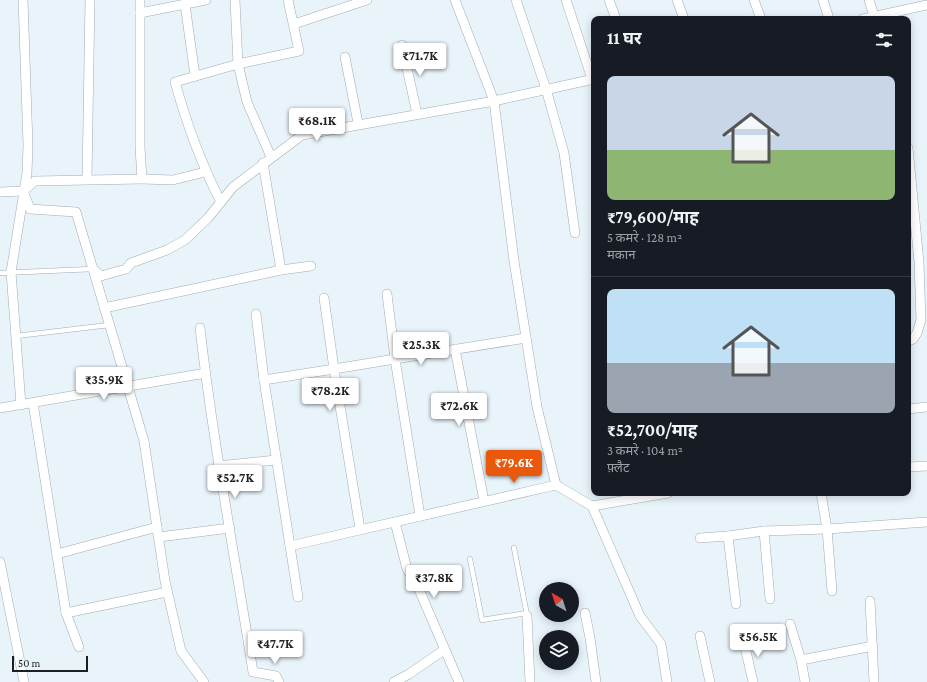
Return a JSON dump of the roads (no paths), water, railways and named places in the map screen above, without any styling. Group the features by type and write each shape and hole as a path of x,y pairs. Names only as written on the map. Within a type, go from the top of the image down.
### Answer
{"street":[{"path":"21,405 11,272 27,173 28,145 23,0"},
{"path":"87,179 90,0"},
{"path":"140,0 140,148 142,179"},
{"path":"140,13 206,0"},
{"path":"235,0 238,64 247,102 271,157"},
{"path":"221,202 205,172 187,126 175,82 238,64 299,51 288,0"},
{"path":"294,24 367,0"},
{"path":"455,0 494,101 514,261 537,407 556,485"},
{"path":"516,0 546,89 564,153 575,233"},
{"path":"566,0 591,73"},
{"path":"609,0 615,16"},
{"path":"678,0 683,16"},
{"path":"754,0 760,16"},
{"path":"823,0 828,16"},
{"path":"869,0 874,16 895,15 927,5 926,0"},
{"path":"185,4 195,76"},
{"path":"402,45 417,114"},
{"path":"345,58 358,123"},
{"path":"93,269 101,276 126,269 131,263 167,250 185,240 233,187 302,134 358,123 494,101 591,79"},
{"path":"263,164 281,270"},
{"path":"911,171 923,261 921,320 917,333 911,340"},
{"path":"0,192 23,191 35,181 87,179 173,180 205,172"},
{"path":"23,191 30,209 76,212 104,308 129,385 144,441 158,537 181,651 204,682"},
{"path":"104,308 281,270 311,266"},
{"path":"387,294 395,360 420,516"},
{"path":"324,298 360,530"},
{"path":"256,314 264,380 298,597"},
{"path":"200,328 218,466 230,528 253,672 276,676 279,682"},
{"path":"264,380 526,338"},
{"path":"455,349 484,501"},
{"path":"0,408 206,373"},
{"path":"33,403 66,613 79,647"},
{"path":"911,409 927,407"},
{"path":"218,466 276,460"},
{"path":"911,467 927,466"},
{"path":"290,546 556,485 592,506 640,616 661,644 666,682"},
{"path":"592,506 650,496"},
{"path":"822,496 827,529 832,591"},
{"path":"395,522 407,569 417,585 459,682"},
{"path":"700,538 764,531 827,529 927,522"},
{"path":"57,554 157,526"},
{"path":"158,537 230,528"},
{"path":"764,531 770,599"},
{"path":"728,536 736,604"},
{"path":"0,562 24,682"},
{"path":"66,613 168,592"},
{"path":"870,601 874,682"},
{"path":"585,613 596,682"},
{"path":"527,615 530,682"},
{"path":"790,624 801,660 805,682"},
{"path":"700,636 710,682"},
{"path":"743,638 753,682"},
{"path":"801,660 873,646"},
{"path":"394,682 409,674 444,650"}],"lane":[{"path":"0,273 93,269"},
{"path":"16,336 109,324"},
{"path":"470,559 482,620 527,615 514,548"}]}
